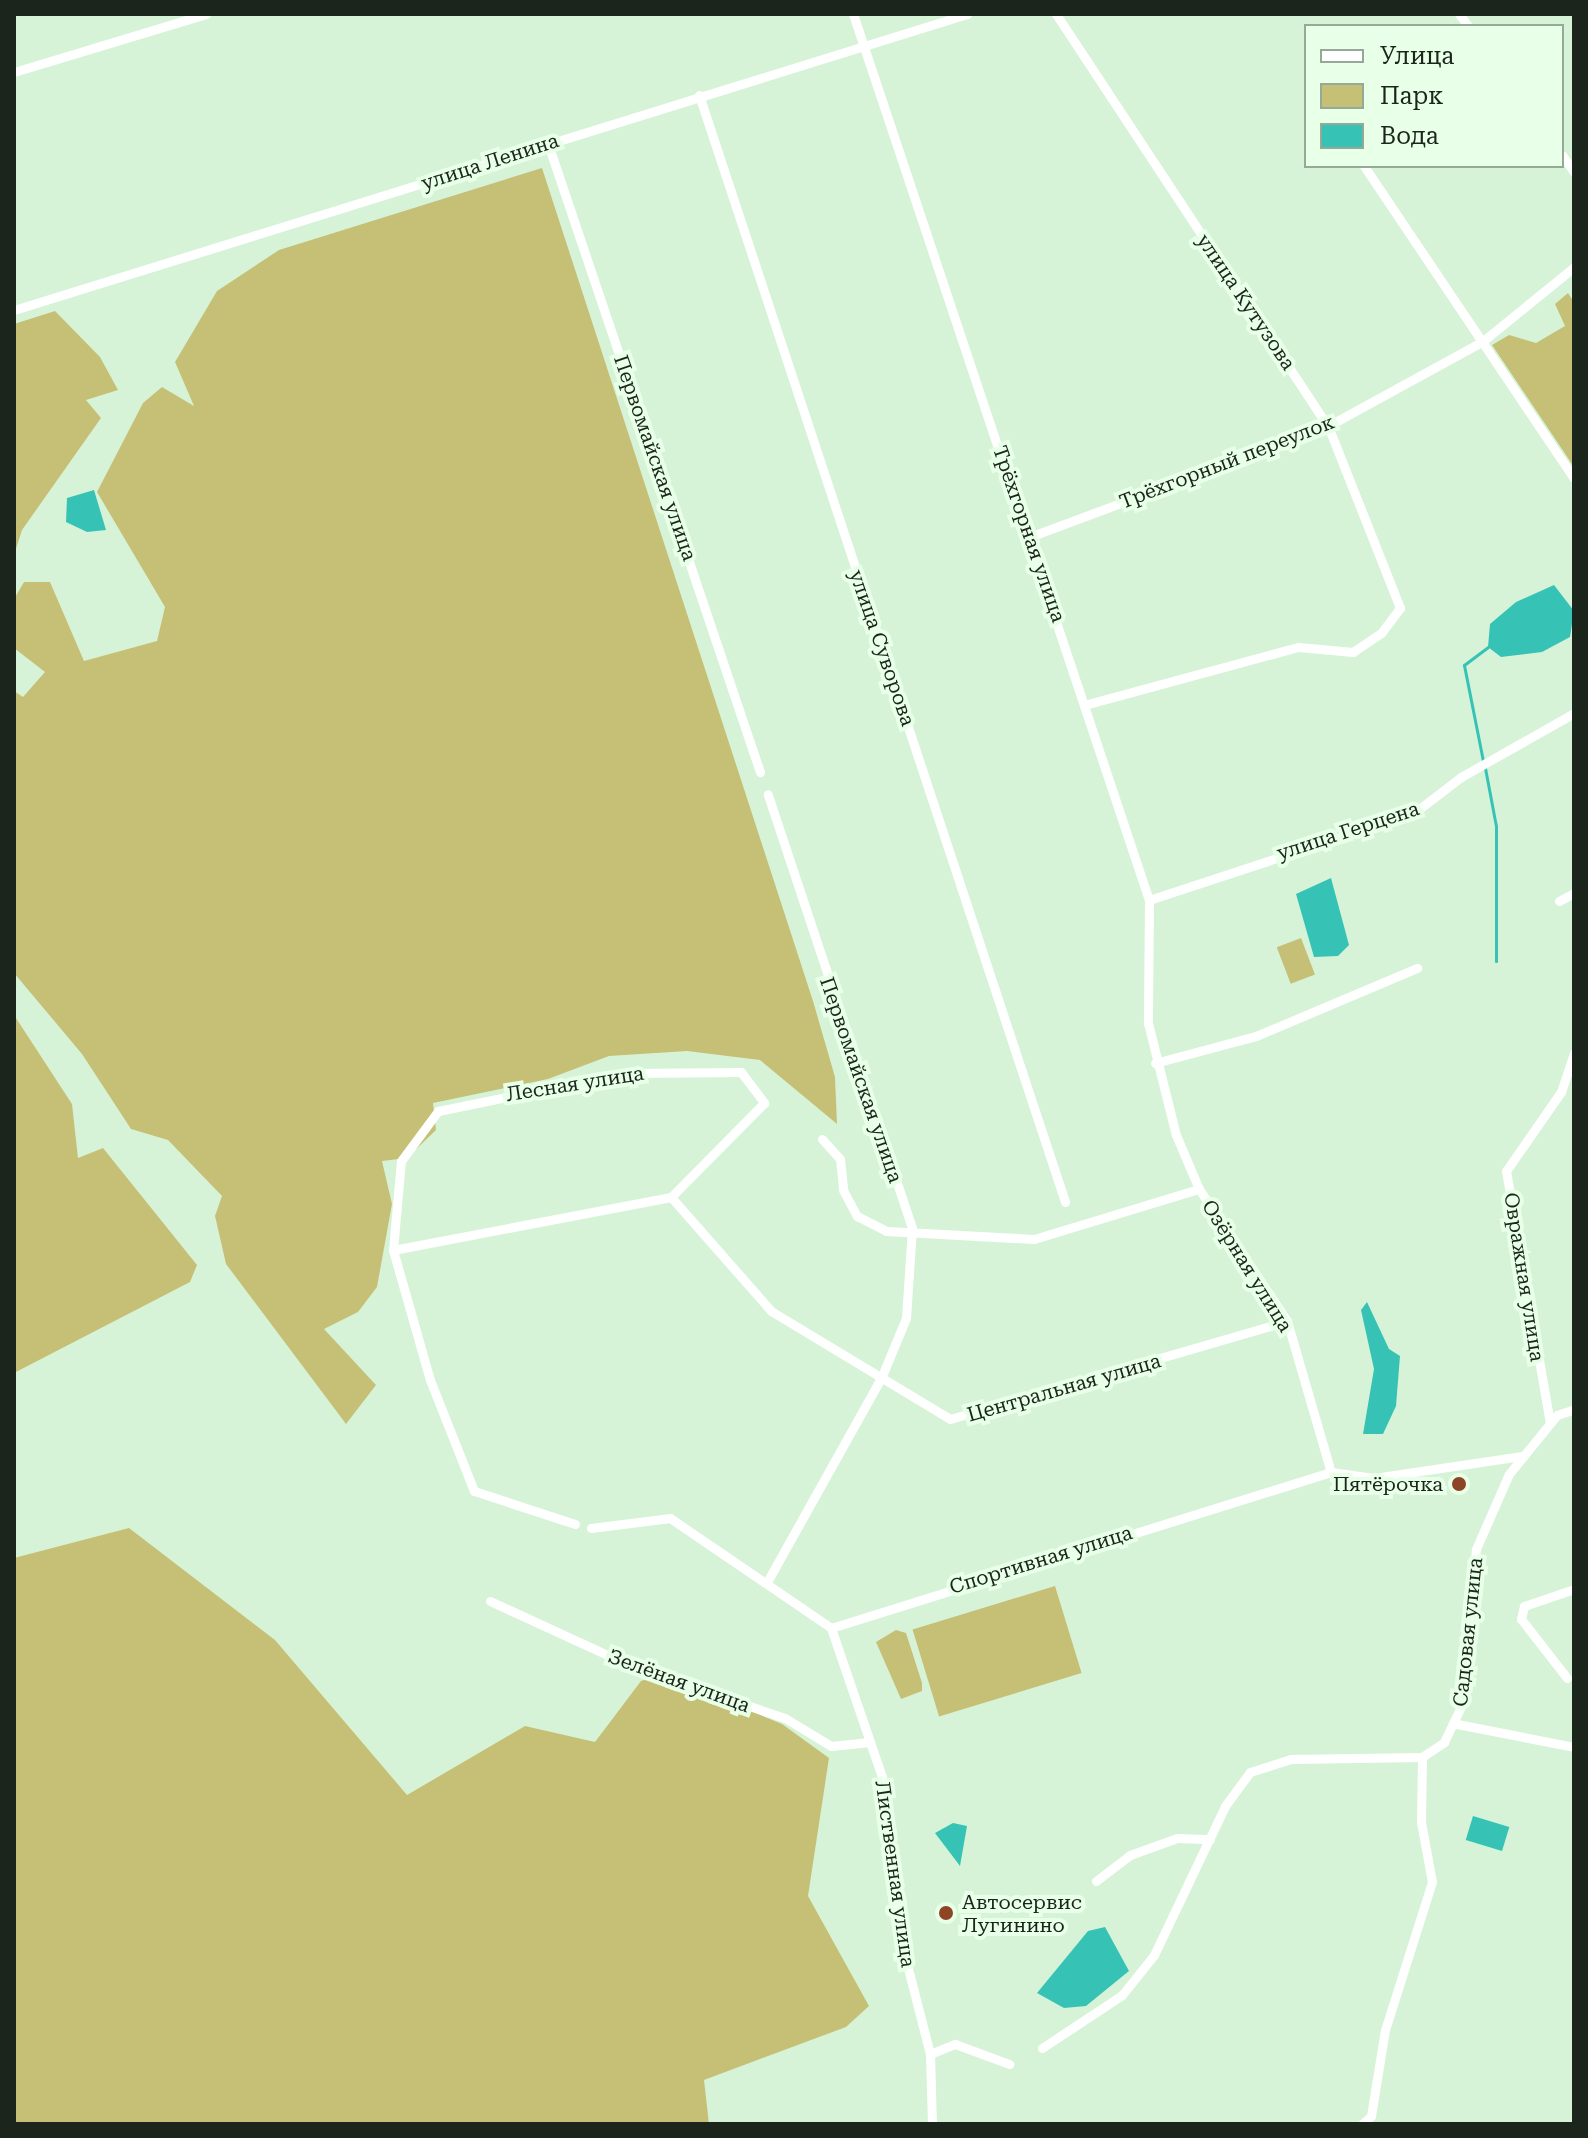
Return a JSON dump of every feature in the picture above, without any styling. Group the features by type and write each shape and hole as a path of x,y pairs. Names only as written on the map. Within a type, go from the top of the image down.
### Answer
{"street":[{"path":"14,72 206,14"},
{"name":"Трёхгорная улица","path":"853,14 1032,536 1149,900 1148,1023 1155,1063"},
{"name":"улица Ленина","path":"14,310 862,43 967,14"},
{"name":"улица Кутузова","path":"1056,14 1328,426 1400,608 1381,633 1353,652 1298,647 1085,705"},
{"name":"улица Суворова","path":"699,95 1065,1202"},
{"name":"Первомайская улица","path":"548,144 760,772"},
{"path":"1365,168 1574,478"},
{"name":"Трёхгорный переулок","path":"1032,536 1328,426 1483,341 1574,267"},
{"name":"улица Герцена","path":"1149,900 1414,813 1461,777 1574,713"},
{"name":"Первомайская улица","path":"768,794 912,1228"},
{"path":"1559,901 1574,893"},
{"path":"1155,1063 1256,1036 1417,968"},
{"name":"Овражная улица","path":"1550,1423 1506,1171 1561,1092 1574,1053"},
{"name":"Озёрная улица","path":"1155,1063 1199,1189 1287,1321 1331,1472"},
{"name":"Лесная улица","path":"393,1250 401,1161 438,1111 625,1073 741,1072 764,1103 671,1197"},
{"path":"822,1139 840,1159 843,1190 857,1216 886,1231 912,1228 1034,1239 1199,1189"},
{"path":"575,1524 474,1491 435,1394 393,1250 671,1197"},
{"name":"Центральная улица","path":"671,1197 771,1311 950,1419 1287,1321"},
{"path":"767,1582 882,1376 906,1318 912,1228"},
{"name":"Садовая улица","path":"1422,1757 1457,1724 1476,1549 1522,1456 1550,1423 1574,1409"},
{"name":"Спортивная улица","path":"831,1628 1331,1472 1374,1478 1522,1456"},
{"path":"591,1528 670,1518 831,1628"},
{"path":"1567,1678 1521,1619 1524,1606 1574,1589"},
{"name":"Зелёная улица","path":"490,1601 631,1666 785,1718 831,1746 870,1742"},
{"name":"Лиственная улица","path":"831,1628 882,1777 901,1941 930,2054 932,2124"},
{"path":"1457,1724 1574,1747"},
{"path":"1042,2048 1122,1995 1154,1955 1210,1839 1250,1772 1291,1759 1422,1757 1421,1822 1432,1882 1385,2030 1371,2116 1362,2124"},
{"path":"1096,1881 1130,1855 1177,1838 1210,1839"},
{"path":"930,2054 955,2044 1009,2064"}],"green space":[{"path":"542,168 813,1001 835,1077 837,1124 760,1060 687,1051 609,1056 548,1079 433,1103 436,1130 407,1158 382,1161 392,1204 377,1287 358,1312 324,1329 376,1385 346,1424 226,1264 215,1216 222,1196 168,1140 131,1129 82,1054 14,973 14,691 23,697 45,672 14,648 14,599 24,582 50,582 84,661 157,641 165,607 97,492 143,403 162,387 194,406 175,362 217,291 279,250"},
{"path":"1568,293 1574,302 1574,467 1492,345 1509,335 1536,343 1565,326 1555,304"},
{"path":"55,311 100,357 118,390 86,400 101,418 22,530 14,555 14,324"},
{"path":"1301,938 1315,974 1291,984 1277,947"},
{"path":"14,1015 72,1104 78,1158 103,1148 197,1265 190,1282 14,1373"},
{"path":"129,1528 275,1640 407,1795 525,1726 595,1742 641,1681 661,1674 782,1724 829,1758 808,1896 869,2006 846,2027 704,2080 709,2124 14,2124 14,1558"},
{"path":"1055,1586 1082,1673 939,1717 913,1630"},
{"path":"896,1630 906,1633 922,1683 922,1691 901,1699 876,1642"}],"water":[{"path":"94,490 106,530 87,532 66,522 67,498"},
{"path":"1554,585 1574,611 1570,637 1542,652 1501,657 1488,647 1490,624 1516,602"},
{"path":"1331,878 1349,945 1338,956 1314,957 1296,894"},
{"path":"1367,1302 1389,1349 1400,1356 1396,1406 1383,1434 1363,1434 1374,1369 1361,1310"},
{"path":"1473,1816 1509,1827 1502,1851 1466,1840"},
{"path":"953,1823 967,1826 960,1866 935,1833"},
{"path":"1105,1927 1129,1971 1086,2006 1064,2008 1037,1993 1088,1931"}],"waterway":[{"path":"1483,761 1464,665 1488,647"},
{"path":"1485,768 1496,826 1496,961"}],"place":[{"name":"Пятёрочка","path":"1459,1484"},
{"name":"Автосервис Лугинино","path":"946,1913"}]}
